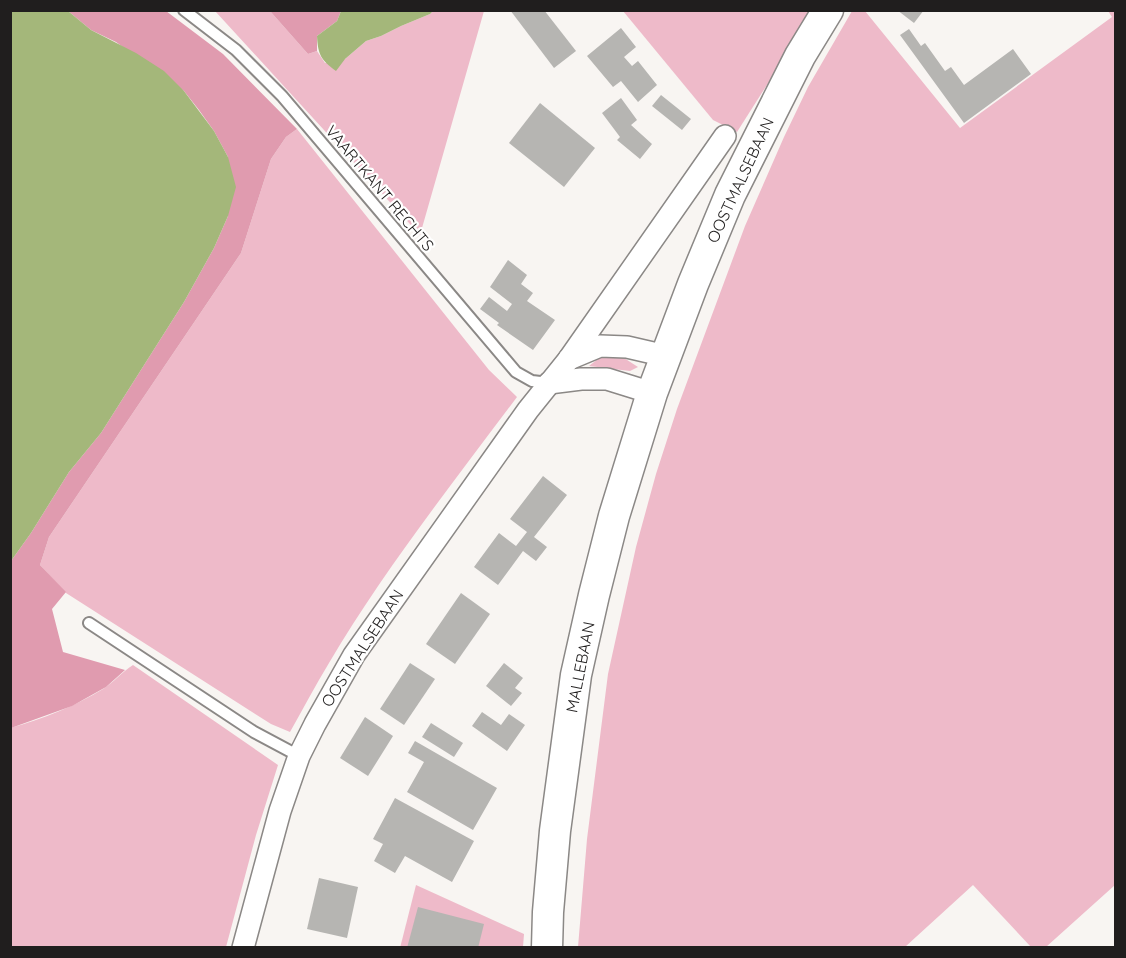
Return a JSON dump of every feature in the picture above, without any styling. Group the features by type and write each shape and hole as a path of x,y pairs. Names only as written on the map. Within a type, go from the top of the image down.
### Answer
{"main road":[{"name":"OOSTMALSEBAAN","path":"652,393 693,284 730,195 800,56 828,10"},
{"name":"MALLEBAAN","path":"547,948 555,831 576,675 614,516 652,393"}],"street":[{"name":"OOSTMALSEBAAN","path":"243,948 280,811 299,756 354,655 549,383 569,359 725,136"},
{"name":"OOSTMALSEBAAN","path":"569,359 600,346 627,347 666,356"},
{"path":"549,383 607,379 652,393"}],"lane":[{"name":"VAARTKANT RECHTS","path":"184,10 236,50 282,96 516,372 532,381 549,383"},
{"path":"89,623 254,732 299,756"}],"shaded area":[{"path":"11,10 68,11 91,30 136,53 164,71 184,91 214,131 228,157 236,187 228,216 214,248 184,302 101,433 69,472 11,561"},
{"path":"341,10 433,11 366,41 345,59 336,71 321,57 317,36 337,21"},
{"path":"68,11 166,11 223,54 297,129 286,137 271,159 241,253 49,537 40,565 66,592 52,609 63,652 125,670 106,687 72,706 11,728 11,561 69,472 101,433 184,302 214,248 228,216 228,157 199,110 184,91 116,42 91,30"},
{"path":"215,11 270,11 308,54 317,51 325,63 345,59 366,41 433,11 484,11 420,235"},
{"path":"270,11 341,11 337,21 317,36 317,51 308,54"},
{"path":"623,11 814,11 737,132 713,120"},
{"path":"852,11 865,11 960,128 1112,17 1108,11 1115,11 1115,885 1046,947 1031,947 973,885 905,947 578,947 587,839 608,674 636,547 656,474 677,409 745,226 808,87"},
{"path":"297,129 489,370 517,397 372,594 290,732 271,724 66,593 40,565 49,537 241,253 271,159 286,137"},
{"path":"608,356 624,358 638,367 630,371 589,366 598,359"},
{"path":"133,665 278,765 256,835 226,947 11,947 10,728 47,716 81,701 107,686"},
{"path":"416,885 524,934 523,947 400,948"}],"building":[{"path":"510,10 544,10 576,51 554,68"},
{"path":"897,10 924,10 914,23"},
{"path":"621,28 636,47 624,57 632,66 638,61 657,85 638,102 621,81 613,87 587,56"},
{"path":"909,29 921,46 925,43 945,71 951,67 964,85 1013,49 1031,74 964,123 900,35"},
{"path":"661,95 691,119 682,130 652,106"},
{"path":"621,98 637,120 631,125 652,144 640,159 617,140 620,137 602,113"},
{"path":"540,103 595,148 564,187 509,143"},
{"path":"508,260 527,275 521,284 533,293 527,301 555,320 533,350 497,325 499,323 480,309 489,297 507,311 512,304 490,287"},
{"path":"543,476 567,495 534,537 547,547 536,561 523,551 498,585 474,567 499,533 516,546 527,532 510,519"},
{"path":"461,593 490,614 455,664 426,644"},
{"path":"410,663 435,679 404,725 380,709"},
{"path":"504,663 523,678 515,688 522,693 511,706 486,686"},
{"path":"482,712 501,725 509,714 525,725 507,751 472,726"},
{"path":"365,717 393,736 368,776 340,758"},
{"path":"431,723 463,743 454,757 422,737"},
{"path":"415,741 497,788 473,830 407,792 424,762 408,753"},
{"path":"395,798 474,841 452,882 405,856 395,873 374,861 383,844 373,839"},
{"path":"319,878 358,887 347,938 307,929"},
{"path":"418,907 484,924 478,948 407,948"}]}
